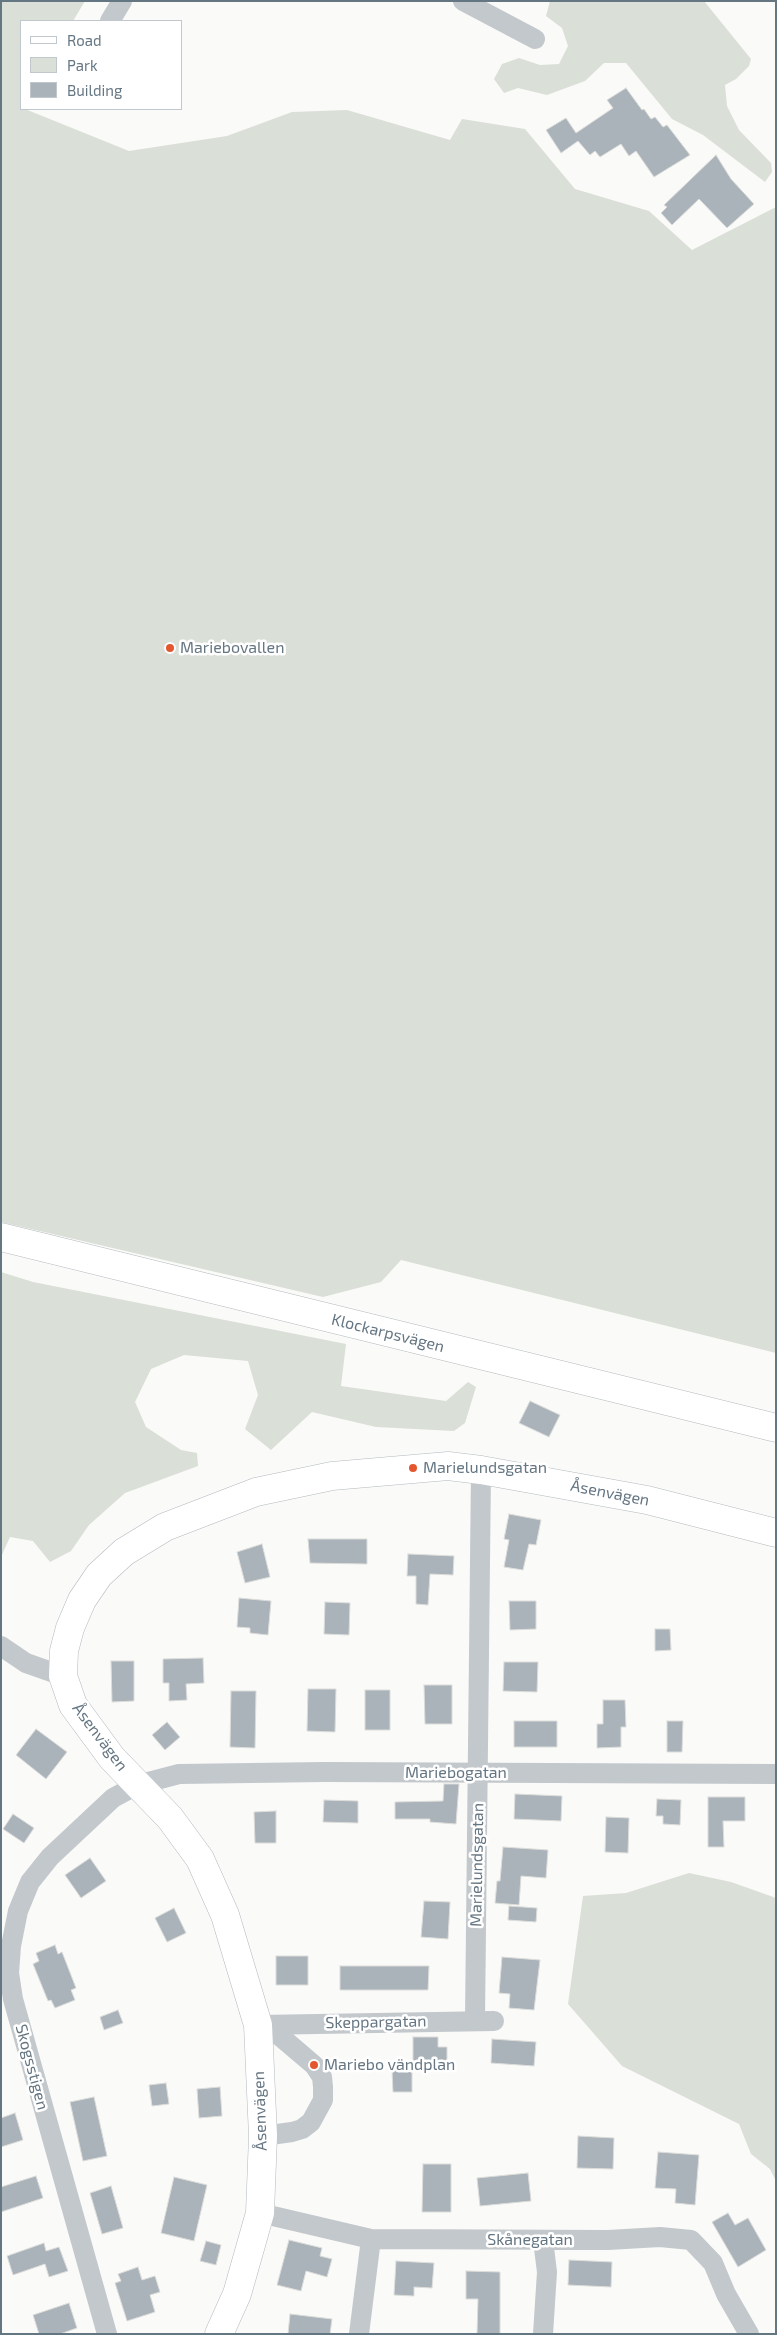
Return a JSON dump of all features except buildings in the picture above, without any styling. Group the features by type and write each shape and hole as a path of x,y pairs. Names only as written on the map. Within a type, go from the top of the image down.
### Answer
{"street":[{"path":"111,20 122,1"},
{"path":"463,1 535,39"},
{"name":"Klockarpsvägen","path":"1,1237 776,1428"},
{"name":"Åsenvägen","path":"219,2334 236,2294 260,2213 263,2136 258,2025 225,1915 200,1859 170,1818 112,1758 73,1705 63,1676 64,1651 70,1628 82,1600 99,1575 124,1552 165,1527 256,1492 332,1476 448,1466 481,1470 647,1500 776,1533"},
{"name":"Marielundsgatan","path":"481,1470 478,1774 484,2020"},
{"path":"1,1646 26,1663 63,1676"},
{"name":"Mariebogatan","path":"137,1785 179,1774 324,1772 776,1774"},
{"name":"Skogsstigen","path":"107,2334 13,1999 9,1973 11,1946 18,1911 30,1882 50,1857 113,1798 137,1785"},
{"name":"Skeppargatan","path":"258,2025 484,2020"},
{"path":"258,2025 280,2037 314,2065 322,2077 324,2087 323,2100 311,2122 302,2129 292,2132 263,2136"},
{"name":"Skånegatan","path":"260,2213 371,2239 543,2240 660,2237 691,2240 713,2263 726,2294 749,2334"},
{"path":"359,2334 371,2239"},
{"path":"543,2240 547,2272 543,2334"}],"green space":[{"path":"1,1 85,1 74,20 20,20 20,110 27,110 129,151 227,136 292,112 347,110 450,140 462,119 525,129 575,189 649,211 692,250 776,207 776,1353 401,1260 381,1282 323,1297 1,1222"},
{"path":"550,1 704,1 751,59 749,66 736,79 725,85 727,106 739,130 771,163 772,172 765,182 703,135 672,119 626,63 604,63 585,81 547,95 518,88 504,93 494,79 502,64 519,58 540,65 559,64 568,46 562,28 546,16"},
{"path":"1,1272 33,1282 346,1344 341,1386 446,1401 468,1382 476,1387 465,1423 454,1431 376,1427 312,1412 271,1450 245,1429 258,1395 248,1361 184,1355 151,1369 135,1402 146,1427 181,1450 197,1453 198,1466 125,1493 89,1525 71,1551 50,1562 33,1541 10,1537 1,1557"},
{"path":"689,1873 731,1882 776,1898 776,2181 770,2169 751,2154 739,2124 622,2066 568,2004 583,1896 626,1893"}],"place":[{"name":"Mariebovallen","path":"170,648"},
{"name":"Marielundsgatan","path":"413,1468"},
{"name":"Mariebo vändplan","path":"314,2065"}]}
